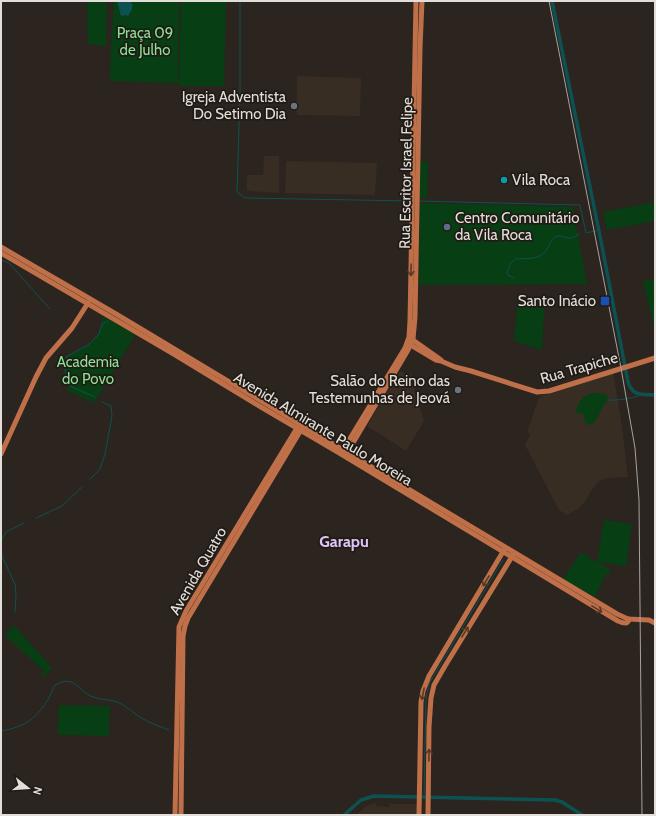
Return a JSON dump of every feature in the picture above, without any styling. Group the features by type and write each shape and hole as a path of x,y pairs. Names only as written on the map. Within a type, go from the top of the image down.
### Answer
{"street":[{"name":"Rua Escritor Israel Felipe","path":"410,341 414,330 416,291 414,197 416,1"},
{"name":"Rua Escritor Israel Felipe","path":"414,197 422,1"},
{"name":"Avenida Almirante Paulo Moreira","path":"1,247 345,451 582,596 629,619 649,620 655,623"},
{"name":"Avenida Almirante Paulo Moreira","path":"1,253 505,550"},
{"path":"1,454 46,358 72,328 88,303"},
{"name":"Rua Trapiche","path":"410,341 436,360 522,388 540,392 548,391 655,358"},
{"path":"345,451 410,341"},
{"name":"Avenida Quatro","path":"175,815 178,791 183,633 185,626 188,618 299,429"},
{"path":"420,815 421,702 423,691 429,676 505,550"},
{"path":"428,815 429,727 431,698 434,685 513,555"},
{"name":"Avenida Almirante Paulo Moreira","path":"649,620 655,617"},
{"name":"Avenida Quatro","path":"178,791 180,815"}],"shaded area":[{"path":"297,76 361,78 360,116 297,115"},
{"path":"264,156 279,156 279,193 247,190 247,175 263,175"},
{"path":"286,161 377,163 375,195 285,193"},
{"path":"400,371 412,376 417,384 414,390 424,421 406,451 367,426"},
{"path":"613,372 628,477 607,478 601,480 596,484 583,504 567,515 559,510 525,445 530,434 527,432 538,400 542,395 553,393"},
{"path":"376,803 376,806 389,807 390,804 417,804 417,815 356,815 366,806"}],"green space":[{"path":"87,1 107,1 106,46 88,44"},
{"name":"Praça 09 de Julho","path":"114,1 179,1 178,83 110,81"},
{"path":"181,1 226,1 224,86 179,86"},
{"path":"418,162 428,162 427,198 417,198"},
{"path":"655,202 655,221 607,230 603,212"},
{"path":"420,203 573,207 587,284 419,285"},
{"path":"655,279 655,330 643,281"},
{"path":"518,298 545,298 542,350 514,341"},
{"name":"Academia do Povo","path":"103,316 135,335 94,403 66,390 70,383 64,363 66,357 91,343 95,339 101,326"},
{"path":"592,393 607,395 608,400 602,407 595,421 588,425 585,422 584,415 581,413 576,413 577,407 582,399 587,395"},
{"path":"604,520 632,524 626,566 598,562 611,570 609,574 606,574 595,597 563,579 579,555 582,553 597,562"},
{"path":"14,625 52,668 44,677 42,675 42,669 5,636"},
{"path":"59,705 110,706 109,736 58,735"}],"water":[{"path":"117,1 130,1 132,8 128,16 121,16"}],"waterway":[{"path":"240,1 240,95 237,192 245,198 411,201"},
{"path":"552,1 628,382 632,390 638,394 655,395"},
{"path":"418,201 580,205 586,233 599,230"},
{"path":"514,278 507,273 514,260 538,257 546,251 553,239 557,236 568,238 579,234"},
{"path":"1,260 9,263 50,309"},
{"path":"95,397 70,385 64,364 66,357 88,345 99,334 102,324 108,321"},
{"path":"608,400 626,399 643,394"},
{"path":"89,480 100,469 105,454 112,416 111,406 102,402"},
{"path":"36,518 62,506 82,487"},
{"path":"1,541 6,532 24,523"},
{"path":"1,546 2,556 15,584 15,612"},
{"path":"424,797 426,697 430,682 503,560"},
{"path":"1,731 17,727 36,716 50,696 55,685 68,681 72,682 93,697 117,702 143,719 169,730"},
{"path":"344,815 361,800 374,796 555,800 562,802 582,815"}],"tram line":[{"path":"549,1 621,368 635,448 639,500 642,815"}],"place":[{"name":"Igreja Adventista Do Setimo Dia","path":"294,106"},
{"name":"Vila Roca","path":"504,180"},
{"name":"Centro Comunitário da Vila Roca","path":"447,227"},
{"name":"Santo Inácio","path":"605,301"},
{"name":"Salão do Reino das Testemunhas de Jeová","path":"458,390"}],"district":[{"name":"Garapu","path":"344,541"}]}
